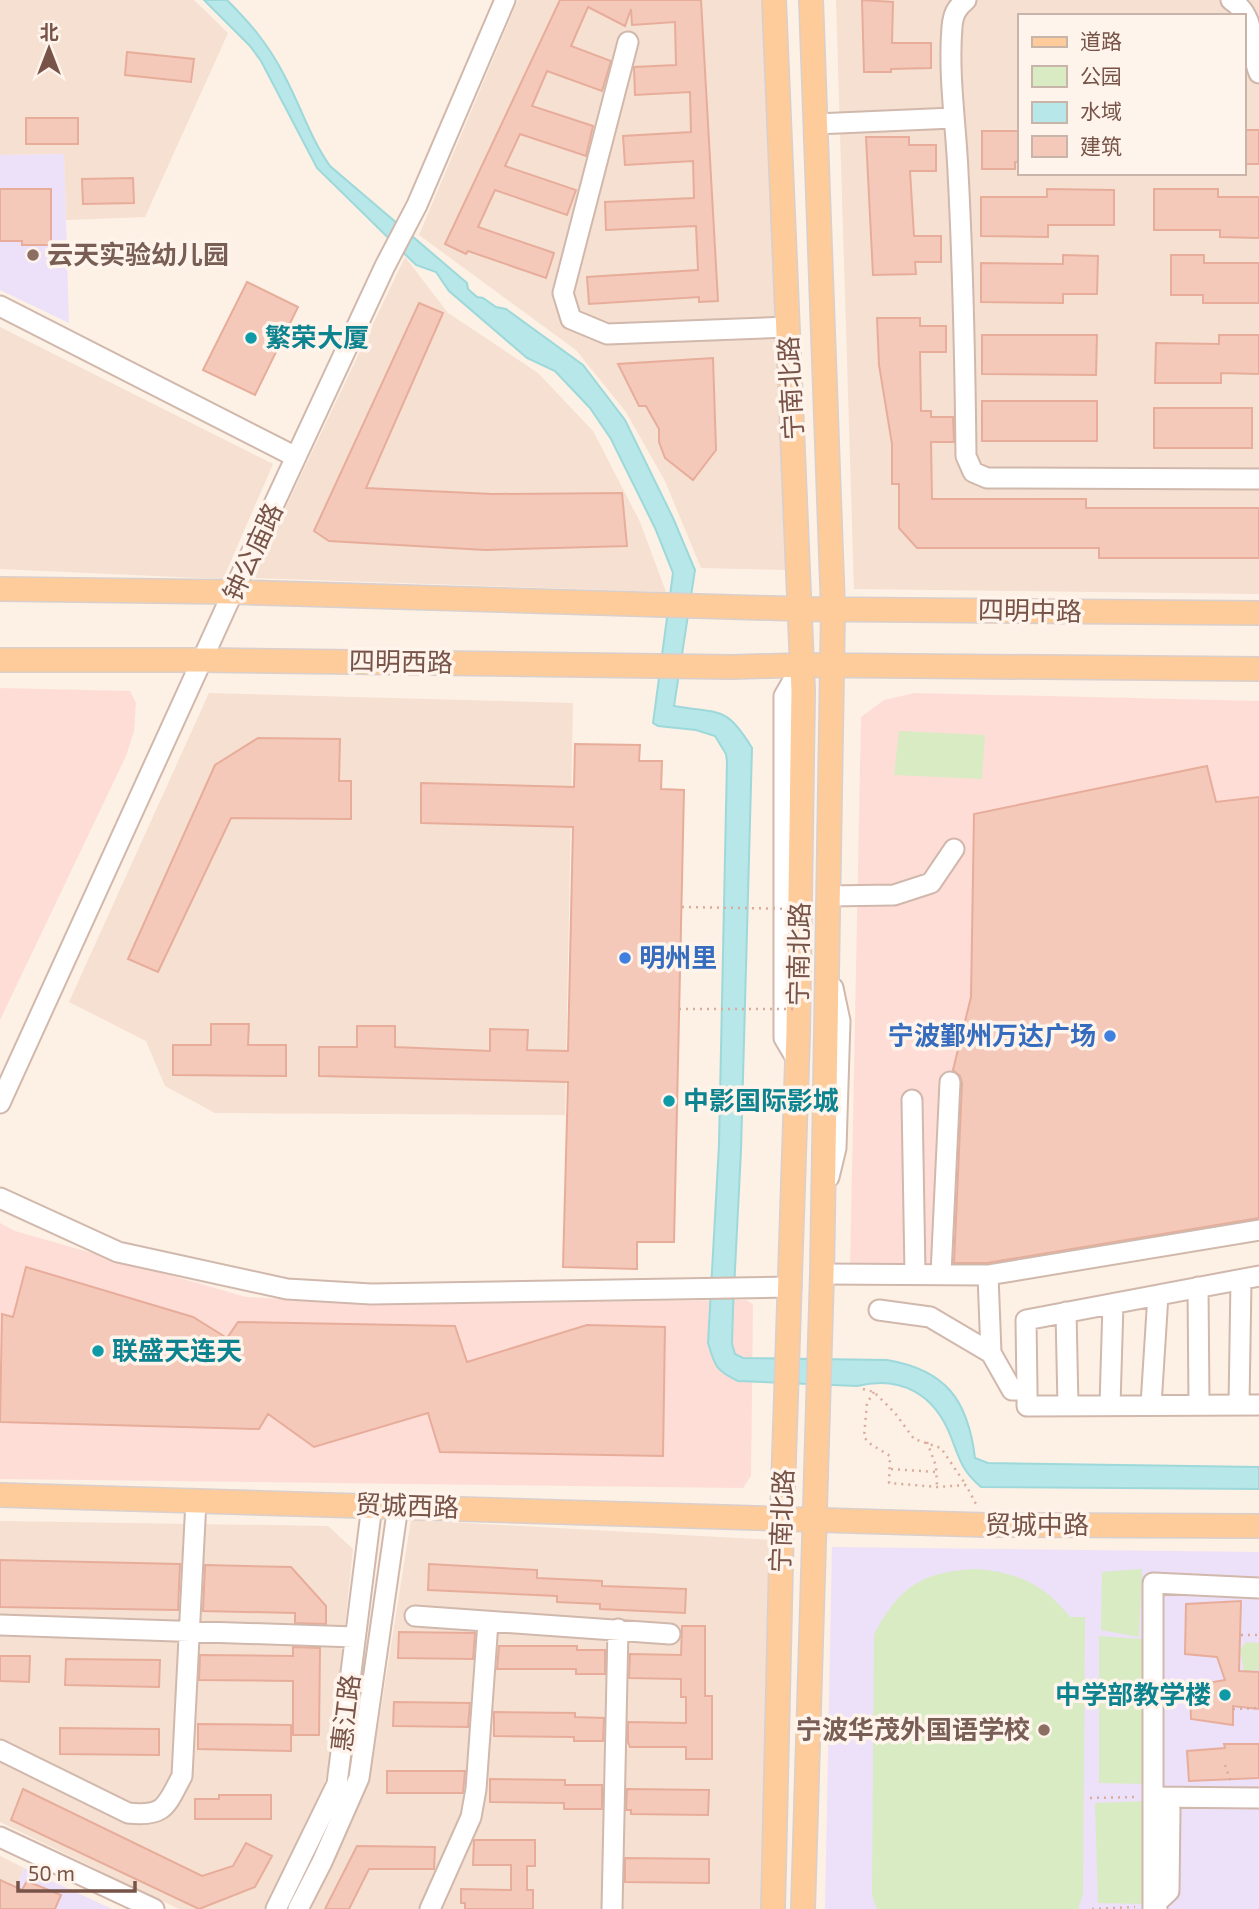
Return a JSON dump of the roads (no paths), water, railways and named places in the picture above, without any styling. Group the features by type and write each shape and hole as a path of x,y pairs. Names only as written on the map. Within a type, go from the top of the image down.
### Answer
{"main road":[{"name":"宁南北路","path":"773,1909 797,1060 802,665 774,0"},
{"name":"宁南北路","path":"803,1909 822,1274 834,666 811,0"},
{"path":"0,589 233,592 801,609"},
{"name":"四明中路","path":"801,609 1259,613"},
{"name":"四明西路","path":"0,660 732,667 802,665"},
{"path":"802,665 1259,669"},
{"name":"贸城西路","path":"0,1495 815,1519"},
{"name":"贸城中路","path":"815,1519 986,1525 1259,1527"}],"street":[{"name":"钟公庙路","path":"0,1103 233,592 385,266 417,205 505,0"},
{"path":"966,0 956,9 952,26 953,118 957,146 964,299 966,456 973,472 987,478 1259,479"},
{"path":"1231,0 1245,14 1254,34 1259,73"},
{"path":"628,42 563,293 571,319 607,334 788,327"},
{"path":"816,124 953,118"},
{"path":"0,306 296,457"},
{"path":"797,1060 784,1038 784,696 802,665"},
{"path":"828,896 894,895 931,883 954,849"},
{"path":"941,1274 950,1082"},
{"path":"912,1100 915,1274"},
{"path":"0,1198 118,1252 287,1289 384,1294 791,1287"},
{"path":"822,1274 988,1275 1259,1230"},
{"path":"988,1275 991,1353 1012,1390 1027,1390"},
{"path":"1239,1405 1250,1278 1026,1320 1027,1406 1259,1405"},
{"path":"1198,1287 1199,1404"},
{"path":"1151,1405 1158,1295"},
{"path":"1110,1405 1113,1304"},
{"path":"878,1310 930,1317 991,1353"},
{"path":"1066,1312 1068,1406"},
{"path":"0,1749 128,1813 150,1816 167,1805 182,1776 196,1500"},
{"name":"惠江路","path":"276,1909 337,1784 372,1505"},
{"name":"惠江路","path":"298,1909 359,1778 398,1506"},
{"path":"1153,1797 1153,1583 1259,1588"},
{"path":"415,1616 670,1634"},
{"path":"430,1909 471,1817 476,1789 488,1622"},
{"path":"0,1625 355,1637"},
{"path":"612,1909 618,1629"},
{"path":"1153,1797 1259,1798"},
{"path":"1153,1797 1170,1810 1169,1891 1154,1908"},
{"path":"0,1837 155,1909"}],"water":[{"path":"204,0 227,0 258,34 283,73 330,166 467,283 468,289 477,297 506,309 583,365 625,420 695,570 674,706 712,711 728,718 752,748 741,1150 732,1344 735,1354 743,1358 887,1360 925,1371 939,1380 960,1404 972,1438 975,1458 988,1463 1259,1467 1259,1489 981,1487 962,1465 944,1422 936,1410 915,1392 902,1386 888,1383 857,1386 738,1381 717,1366 708,1343 719,1145 727,761 726,754 715,736 653,723 673,573 655,528 611,439 590,408 555,371 527,358 449,291 436,272 416,265 317,168 261,61 250,46"}],"place":[{"name":"云天实验幼儿园","path":"33,255"},
{"name":"繁荣大厦","path":"251,338"},
{"name":"明州里","path":"625,958"},
{"name":"宁波鄞州万达广场","path":"1110,1036"},
{"name":"中影国际影城","path":"669,1101"},
{"name":"联盛天连天","path":"98,1351"},
{"name":"中学部教学楼","path":"1225,1695"},
{"name":"宁波华茂外国语学校","path":"1044,1730"}]}
